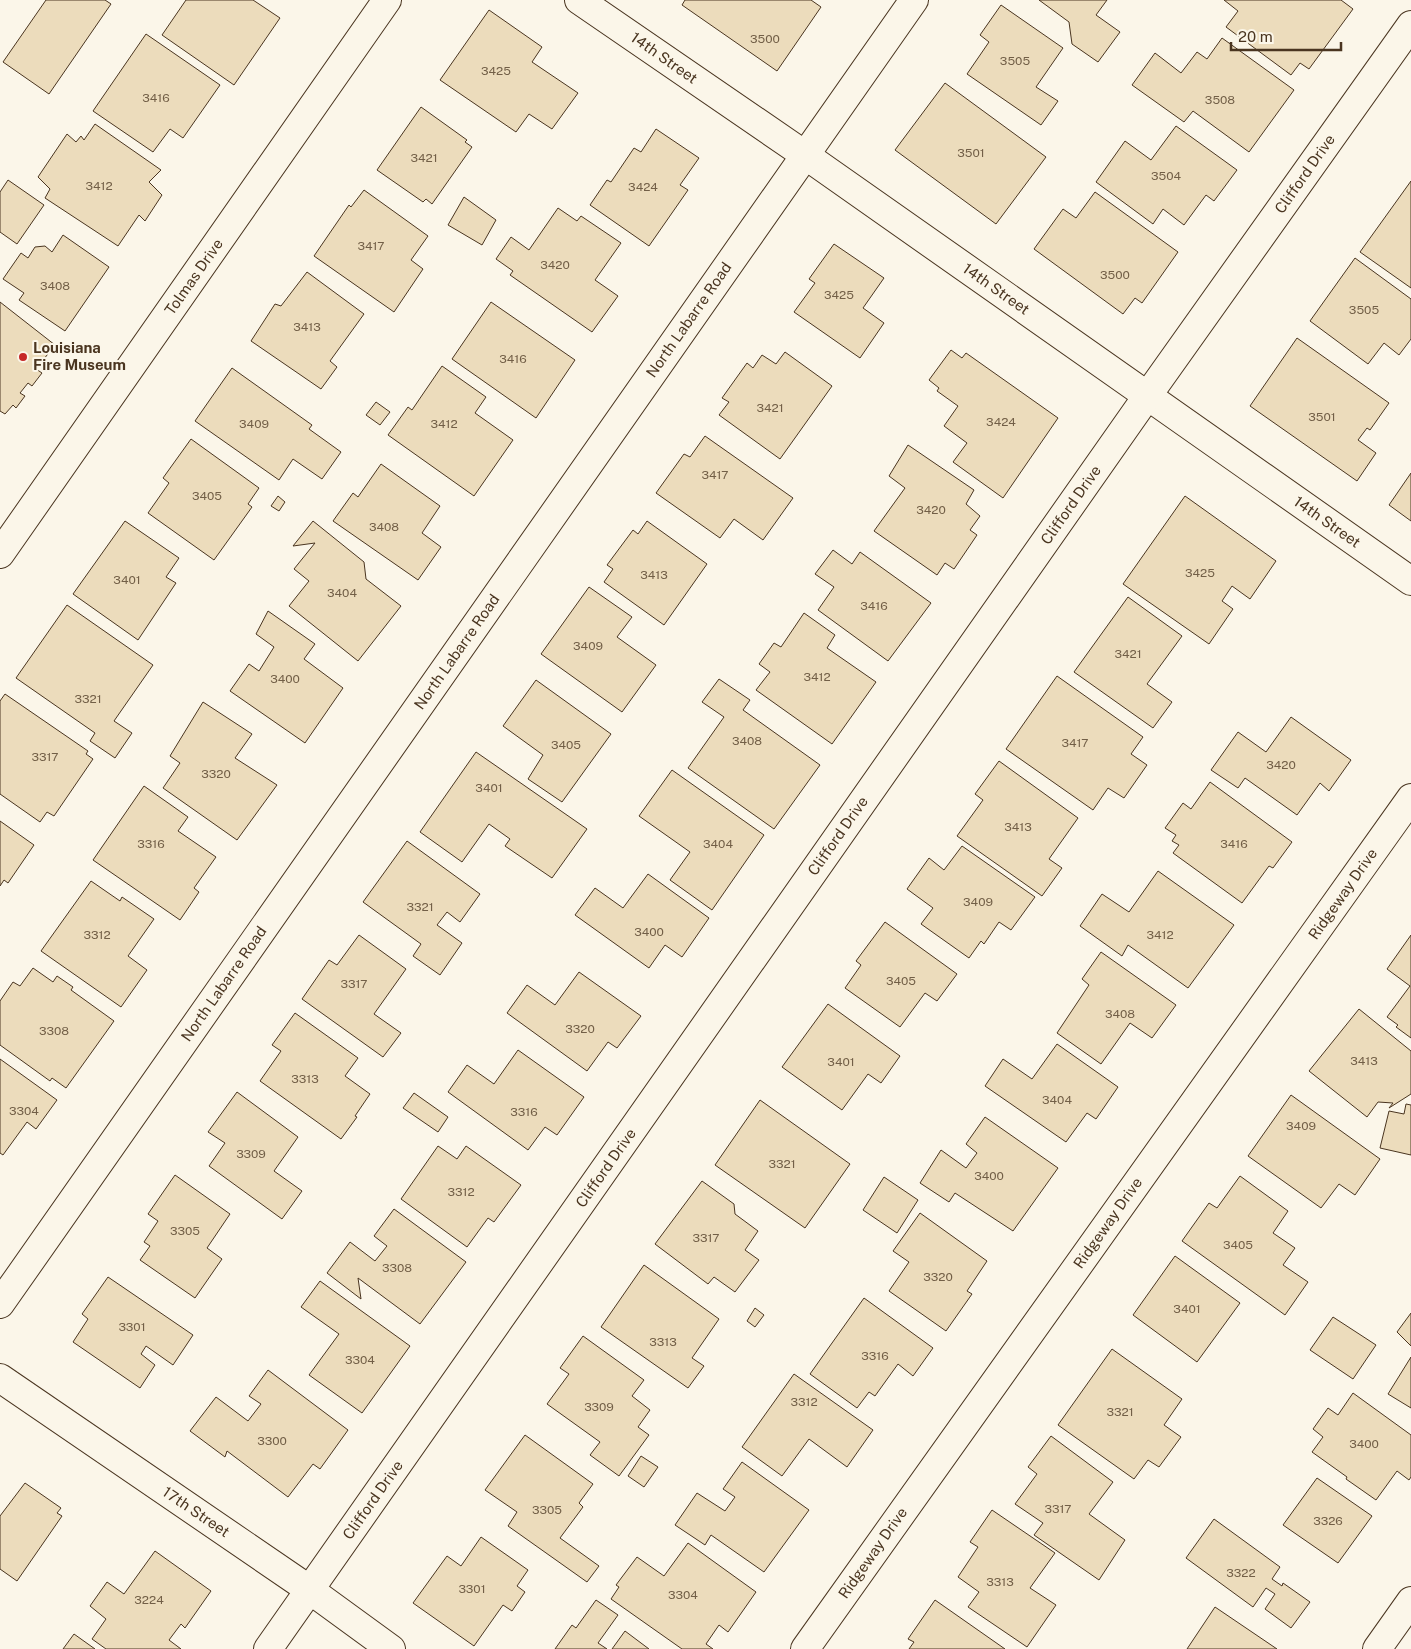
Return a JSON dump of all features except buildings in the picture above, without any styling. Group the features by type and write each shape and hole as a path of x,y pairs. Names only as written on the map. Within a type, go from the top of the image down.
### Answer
{"street":[{"name":"Tolmas Drive","path":"0,554 387,0"},
{"name":"14th Street","path":"579,0 805,155 1411,582"},
{"name":"North Labarre Road","path":"0,1304 914,0"},
{"name":"Clifford Drive","path":"268,1649 1148,395 1411,26"},
{"name":"Ridgeway Drive","path":"805,1649 1411,798"},
{"name":"17th Street","path":"0,1378 310,1590 391,1649"},
{"path":"1377,1649 1411,1601"}],"place":[{"name":"Louisiana Fire Museum","path":"23,357"}]}
